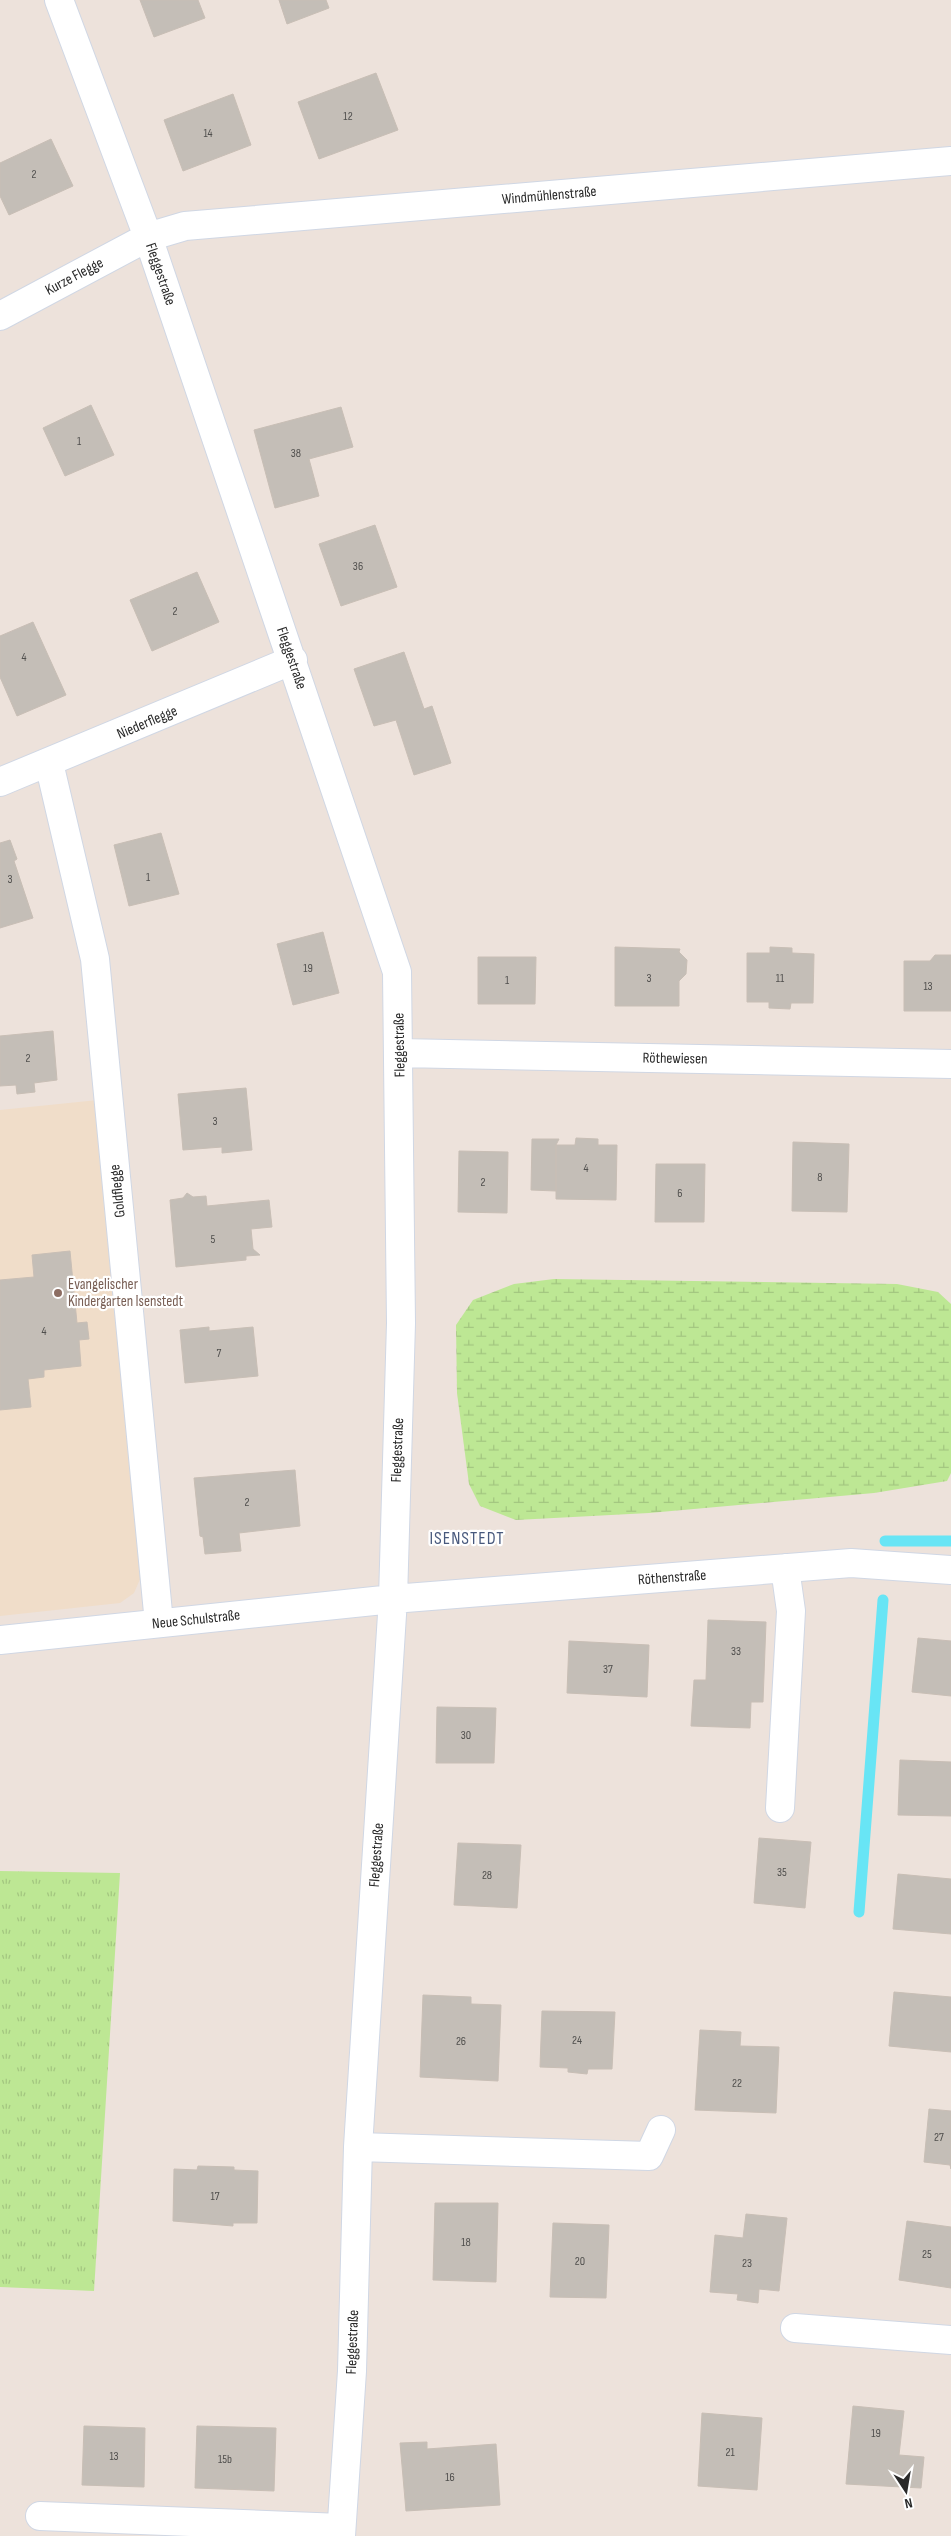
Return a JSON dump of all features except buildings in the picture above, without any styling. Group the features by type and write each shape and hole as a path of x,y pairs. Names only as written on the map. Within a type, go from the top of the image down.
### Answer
{"street":[{"name":"Fleggestraße","path":"59,0 148,237 293,660 397,972 400,1053 401,1323 393,1599 358,2147 352,2371 341,2532"},
{"name":"Windmühlenstraße","path":"148,237 185,226 951,161"},
{"name":"Kurze Flegge","path":"0,316 148,237"},
{"name":"Niederflegge","path":"0,782 293,660"},
{"name":"Goldflegge","path":"49,763 95,959 159,1623"},
{"name":"Röthewiesen","path":"400,1053 951,1064"},
{"name":"Röthenstraße","path":"393,1599 851,1563 951,1570"},
{"path":"780,1808 791,1611 785,1568"},
{"name":"Neue Schulstraße","path":"0,1640 393,1599"},
{"path":"358,2147 649,2156 661,2130"},
{"path":"795,2328 951,2340"},
{"path":"40,2516 341,2532"}],"shaded area":[{"name":"Evangelischer Kindergarten Isenstedt","path":"98,1100 141,1577 134,1593 120,1603 0,1616 0,1110"}],"green space":[{"path":"554,1279 897,1284 938,1292 951,1304 951,1473 947,1481 874,1493 649,1513 516,1520 480,1506 469,1484 457,1393 456,1325 473,1300 514,1284"},
{"path":"0,1871 120,1873 94,2291 0,2287"}],"waterway":[{"path":"885,1541 951,1541"},
{"path":"859,1912 883,1600"}],"place":[{"name":"Evangelischer Kindergarten Isenstedt","path":"58,1293"}],"district":[{"name":"ISENSTEDT","path":"467,1538"}]}
